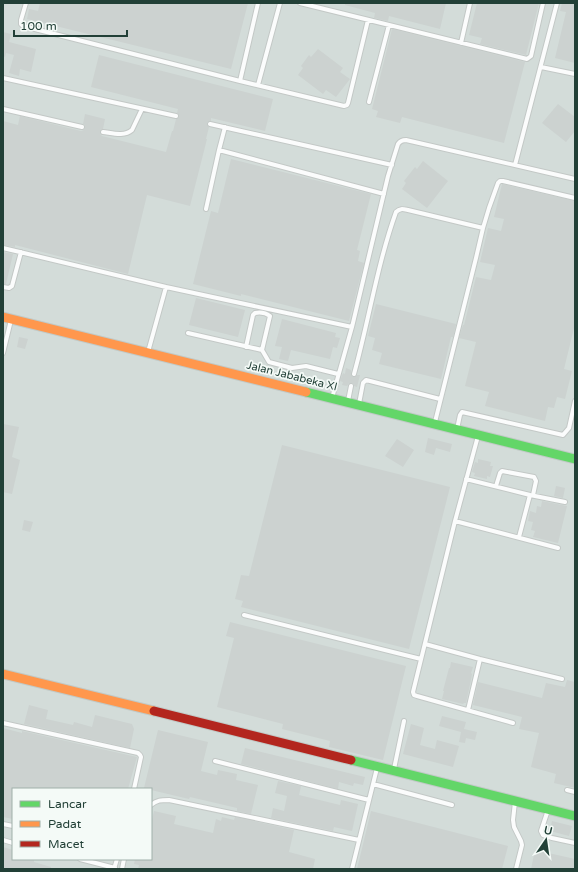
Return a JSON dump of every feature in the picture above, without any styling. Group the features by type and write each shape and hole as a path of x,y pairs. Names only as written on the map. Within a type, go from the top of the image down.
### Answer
{"street":[{"name":"Jalan Jababeka XI","path":"7,318 575,459"},
{"path":"3,674 575,816"}],"lane":[{"path":"26,3 21,20 21,24 24,26 344,106 348,103 368,20"},
{"path":"240,81 258,3"},
{"path":"258,85 280,3"},
{"path":"300,3 527,59 531,56 543,3"},
{"path":"461,43 470,3"},
{"path":"515,165 557,3"},
{"path":"369,102 389,25"},
{"path":"541,66 575,74"},
{"path":"3,78 176,116"},
{"path":"3,109 82,127"},
{"path":"103,132 118,134 129,133 132,130 142,109"},
{"path":"210,124 392,165"},
{"path":"206,209 225,127"},
{"path":"332,399 352,327 384,194 398,144 402,140 575,179"},
{"path":"219,150 384,194"},
{"path":"434,424 483,228 498,183 502,180 575,198"},
{"path":"354,374 387,240 396,212 400,209 408,210 483,228"},
{"path":"3,248 166,287 352,327"},
{"path":"3,287 9,288 12,286 21,252"},
{"path":"148,353 166,287"},
{"path":"246,346 253,315 258,312 265,313 270,316 262,350 269,362 292,368 306,366 338,374"},
{"path":"3,353 7,318"},
{"path":"188,333 262,350"},
{"path":"358,405 363,383 366,380 440,399"},
{"path":"347,402 351,386"},
{"path":"457,430 462,412 563,435 569,428 575,401"},
{"path":"478,435 455,521 413,692 414,695 513,723"},
{"path":"496,486 499,475 502,471 534,477 536,481 519,537"},
{"path":"466,479 565,502"},
{"path":"455,521 558,548"},
{"path":"244,615 421,659"},
{"path":"425,644 562,679"},
{"path":"468,710 480,659"},
{"path":"394,771 404,721"},
{"path":"3,723 138,753 142,758 134,788"},
{"path":"215,761 369,800"},
{"path":"352,869 377,767"},
{"path":"373,784 452,804"},
{"path":"567,790 575,792"},
{"path":"152,804 158,801 169,800 360,840"},
{"path":"514,802 514,826 522,845 516,869"},
{"path":"548,810 541,831 543,834 552,838 575,843"},
{"path":"84,860 115,868"}],"shaded area":[{"path":"3,3 575,3 575,869 3,869"}],"building":[{"path":"40,3 248,3 231,69 27,19 29,9 38,11"},
{"path":"345,3 446,3 440,29 389,16 388,21 374,18 375,13 345,5"},
{"path":"477,3 539,3 526,55 480,44 482,38 469,35"},
{"path":"562,3 575,3 575,63 555,58 566,12 560,11"},
{"path":"392,29 525,62 504,143 402,117 400,123 376,117 378,111 372,109"},
{"path":"3,32 11,34 9,42 36,49 31,72 20,69 19,76 9,73 14,55 6,53 5,57 3,56"},
{"path":"318,49 343,68 340,72 350,79 336,97 326,90 323,94 298,75 303,68 301,66 309,55 311,57"},
{"path":"99,55 273,99 265,131 211,118 211,121 207,122 209,127 207,139 190,206 147,195 128,274 15,245 15,247 3,245 3,121 18,125 20,116 81,131 84,130 85,127 83,124 85,114 105,119 103,129 100,131 102,136 166,152 176,119 179,117 177,113 178,109 91,87"},
{"path":"558,104 575,117 575,131 566,142 542,123"},
{"path":"231,159 371,194 357,250 360,251 358,261 364,263 349,321 241,294 241,296 193,284 211,211 218,213"},
{"path":"423,161 448,181 427,208 402,189 406,183 404,181 415,167 417,169"},
{"path":"502,184 575,201 575,324 564,369 572,371 565,399 557,397 554,408 548,407 545,421 485,406 489,392 465,386 476,342 459,338 464,325 476,277 491,280 495,265 480,262 488,228 501,231 504,219 494,217"},
{"path":"3,252 13,254 6,284 3,284"},
{"path":"196,298 245,310 238,337 189,325"},
{"path":"376,304 456,324 453,337 451,337 441,379 379,364 382,353 372,350 375,338 368,336"},
{"path":"282,319 336,333 335,337 340,338 337,348 333,347 330,359 291,350 288,361 279,359 282,347 275,346"},
{"path":"19,337 28,339 25,349 17,347"},
{"path":"346,368 351,370 351,375 353,377 360,375 357,387 351,383 347,386 342,385 343,382 340,381 343,373 345,374"},
{"path":"3,424 19,427 12,457 20,460 12,494 3,492"},
{"path":"428,438 452,444 450,452 436,448 434,455 425,452"},
{"path":"397,439 414,450 403,467 385,456"},
{"path":"282,445 450,487 409,649 241,607 243,601 235,599 241,575 249,576"},
{"path":"478,459 491,462 490,466 493,466 490,477 487,476 487,479 474,476 475,473 472,472 475,462 478,463"},
{"path":"556,486 565,488 563,498 554,496"},
{"path":"542,501 567,506 558,543 533,537 535,531 531,530 533,522 528,521 530,511 536,513 537,506 541,507"},
{"path":"24,520 33,522 30,532 22,530"},
{"path":"230,622 406,666 383,760 329,747 330,741 282,729 283,724 217,707 234,638 226,636"},
{"path":"451,662 473,667 466,703 463,704 442,699"},
{"path":"567,680 575,682 575,788 554,783 556,774 531,767 539,733 519,729 522,717 473,705 478,682 542,698 546,683 565,687"},
{"path":"29,705 48,710 46,719 73,725 74,722 92,727 95,715 132,724 134,729 130,748 24,724"},
{"path":"442,716 466,722 464,729 477,732 475,740 466,738 465,743 459,742 461,732 439,726"},
{"path":"411,724 424,728 420,745 435,749 437,740 459,746 453,767 403,754"},
{"path":"3,728 137,757 128,788 12,788 12,819 3,817"},
{"path":"158,730 208,742 201,771 217,775 218,770 237,774 236,780 258,785 251,814 237,811 237,808 190,797 189,799 152,790 152,788 144,788"},
{"path":"245,748 365,777 363,785 354,783 353,786 339,782 338,789 241,764"},
{"path":"278,781 301,786 299,795 340,805 341,800 358,804 352,831 334,827 333,831 271,818 273,808 284,811 287,796 275,793"},
{"path":"154,811 176,816 174,824 213,833 216,819 221,821 222,817 234,820 235,817 294,830 289,852 315,859 313,869 138,869 139,865 134,864 135,860 152,860 152,820"},
{"path":"371,811 508,846 502,869 357,869"},
{"path":"552,821 572,826 569,836 550,831"},
{"path":"3,847 12,850 12,860 34,860 34,862 51,867 51,869 3,869"},
{"path":"535,850 575,859 575,869 531,869"}],"traffic: fast":[{"path":"306,392 575,459"},
{"path":"351,760 575,816"}],"traffic: slow":[{"path":"3,317 306,392"},
{"path":"3,674 154,711"}],"traffic: jam":[{"path":"154,711 351,760"}]}
